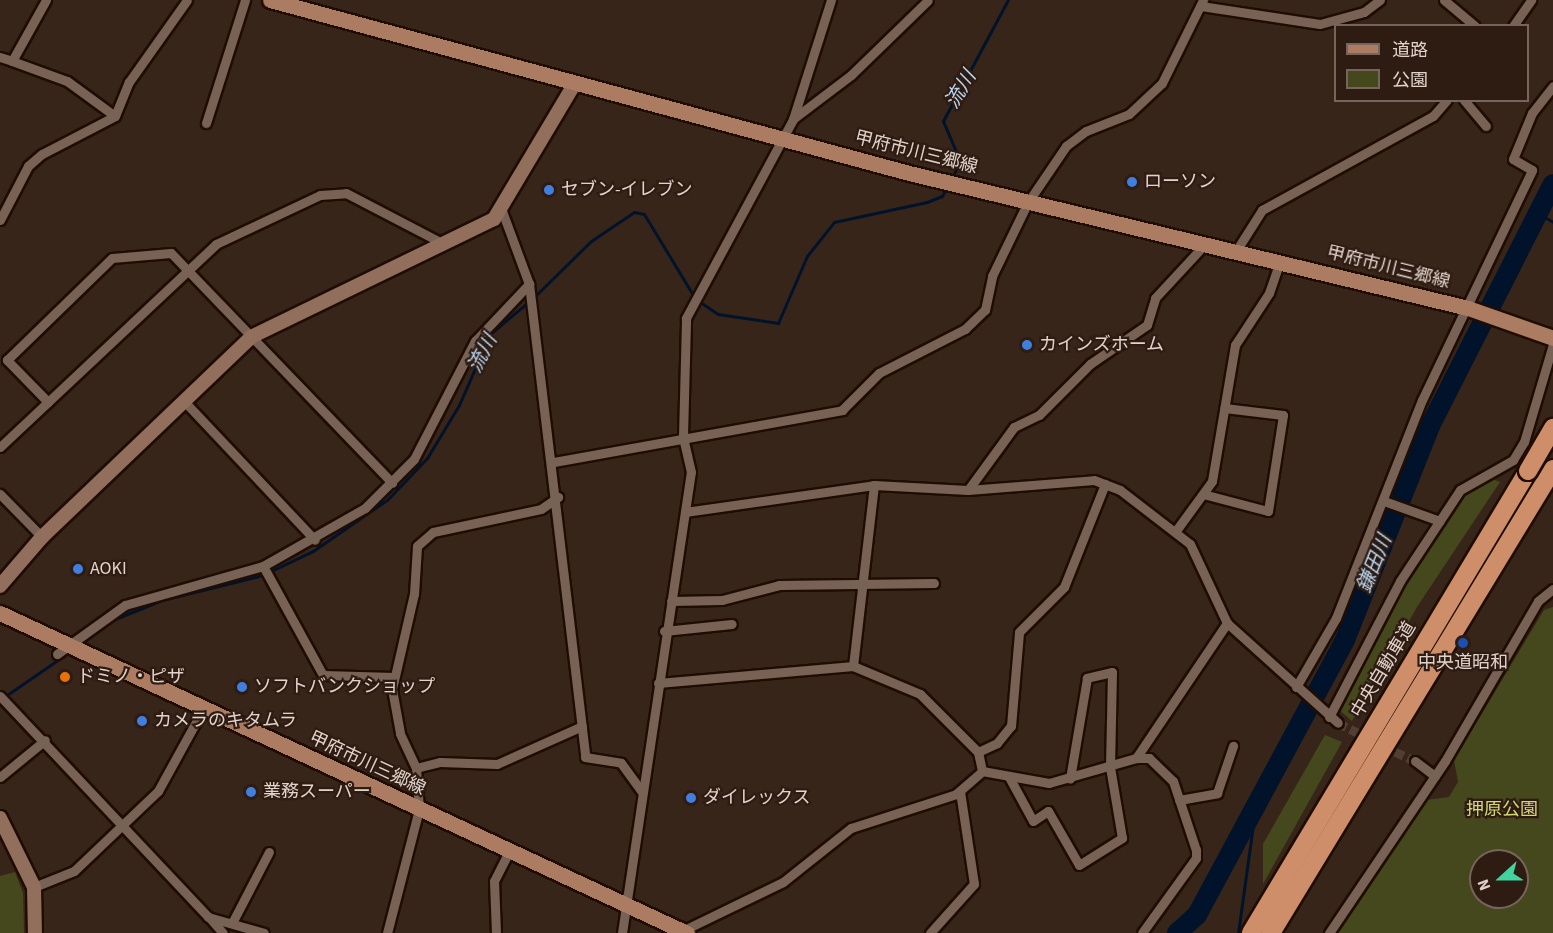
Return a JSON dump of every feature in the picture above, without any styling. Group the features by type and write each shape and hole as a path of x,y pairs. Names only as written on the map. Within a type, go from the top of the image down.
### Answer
{"highway":[{"name":"中央自動車道","path":"1251,933 1553,428"},
{"path":"1272,932 1551,471"}],"main road":[{"name":"甲府市川三郷線","path":"270,0 949,183 1470,308 1553,338"},
{"name":"甲府市川三郷線","path":"0,613 62,650 204,709 508,853 684,932"}],"street":[{"path":"12,61 46,0"},
{"path":"0,220 28,166 42,154 115,116 129,82 187,0"},
{"path":"206,123 245,0"},
{"path":"622,933 664,631 671,601 691,472 683,436 686,318 784,139 793,119 831,0"},
{"path":"793,119 850,75 928,0"},
{"path":"554,462 683,436 842,410 879,373 965,329 985,310 992,276 1028,202 1066,146 1086,131 1129,114 1162,84 1202,3 1320,24 1364,12 1380,0"},
{"path":"1444,0 1473,24"},
{"path":"1514,24 1531,0"},
{"path":"0,57 67,81 115,116"},
{"path":"0,586 42,537 183,400 252,337 502,211 575,83"},
{"path":"1298,689 1336,618 1422,400 1470,308 1532,170 1513,159 1532,113 1553,86"},
{"path":"1236,251 1262,210 1433,116 1445,102"},
{"path":"1466,102 1486,126"},
{"path":"0,447 216,244 331,190 346,193 442,243"},
{"path":"502,211 530,288 554,462 587,760 621,763 641,791"},
{"path":"968,490 1014,427 1039,415 1090,364 1147,324 1155,298 1205,244"},
{"path":"48,402 7,360 112,258 171,253 392,483"},
{"path":"1175,532 1212,481 1234,345 1269,293 1280,261"},
{"path":"62,650 125,605 263,566 315,540 392,483 430,436 475,341 530,288"},
{"path":"1326,714 1400,580 1460,490 1519,451 1553,344"},
{"path":"183,400 315,540"},
{"path":"1203,494 1268,511 1283,415 1224,408"},
{"path":"1519,451 1551,471"},
{"path":"685,512 874,485 968,490 1050,481 1105,484 1190,544 1227,623 1338,723"},
{"path":"978,752 997,743 1011,726 1019,632 1068,579 1105,484"},
{"path":"853,666 874,485"},
{"path":"0,494 42,537"},
{"path":"387,933 419,809 416,768 400,733 394,677 414,594 413,561 424,538 541,509 558,497"},
{"path":"1384,501 1440,521"},
{"path":"263,566 323,675 394,677"},
{"path":"671,601 722,600 779,585 934,583"},
{"path":"1329,933 1435,776 1538,602 1553,589"},
{"path":"1136,758 1227,623"},
{"path":"664,631 732,624"},
{"path":"658,683 853,666 920,694 978,752 982,771"},
{"path":"1010,777 1033,821 1048,812 1079,865 1122,838 1110,767 1112,672 1087,678 1070,779"},
{"path":"0,696 45,740 223,933"},
{"path":"34,887 74,871 158,790 204,709"},
{"path":"416,768 440,762 497,764 582,726"},
{"path":"0,777 45,740"},
{"path":"1179,800 1217,793 1233,746"},
{"path":"982,771 1049,783 1070,779 1136,758 1149,759 1164,771 1179,800 1196,858 1142,933"},
{"path":"1415,761 1435,776"},
{"path":"684,932 783,882 851,828 960,790 982,771"},
{"path":"930,933 974,884 960,790"},
{"path":"0,818 34,887 35,933"},
{"path":"232,923 268,852"},
{"path":"496,933 494,881 508,853"},
{"path":"208,916 264,933"}],"green space":[{"path":"1492,479 1500,482 1417,607 1352,721 1338,709 1387,611 1462,497"},
{"name":"押原公園","path":"1553,607 1553,933 1337,933 1426,800 1449,797 1458,782 1454,760 1544,610"},
{"path":"1325,735 1342,742 1263,884 1263,844"},
{"path":"15,872 23,893 24,933 0,933 0,876"}],"waterway":[{"name":"流川","path":"952,178 960,161 943,121 1008,0"},
{"name":"鎌田川","path":"1177,933 1197,915 1345,640 1430,426 1553,184"},
{"name":"流川","path":"703,304 718,314 778,323 807,256 834,222 927,202 942,196 947,187"},
{"name":"流川","path":"533,298 591,241 634,212 644,214 693,295"},
{"path":"1537,213 1553,222"},
{"name":"流川","path":"269,572 313,551 388,499 427,458 459,405 490,334 528,302"},
{"name":"流川","path":"110,621 162,600 259,576"},
{"name":"流川","path":"4,697 59,659"},
{"path":"1238,933 1255,811"}],"tunnel":[{"path":"1338,723 1371,739"},
{"path":"1383,746 1415,761"}],"place":[{"name":"ローソン","path":"1132,182"},
{"name":"セブン-イレブン","path":"549,190"},
{"name":"カインズホーム","path":"1027,345"},
{"name":"AOKI","path":"78,569"},
{"name":"中央道昭和","path":"1463,643"},
{"name":"ドミノ・ピザ","path":"65,677"},
{"name":"ソフトバンクショップ","path":"242,687"},
{"name":"カメラのキタムラ","path":"142,721"},
{"name":"業務スーパー","path":"251,792"},
{"name":"ダイレックス","path":"691,798"}]}
